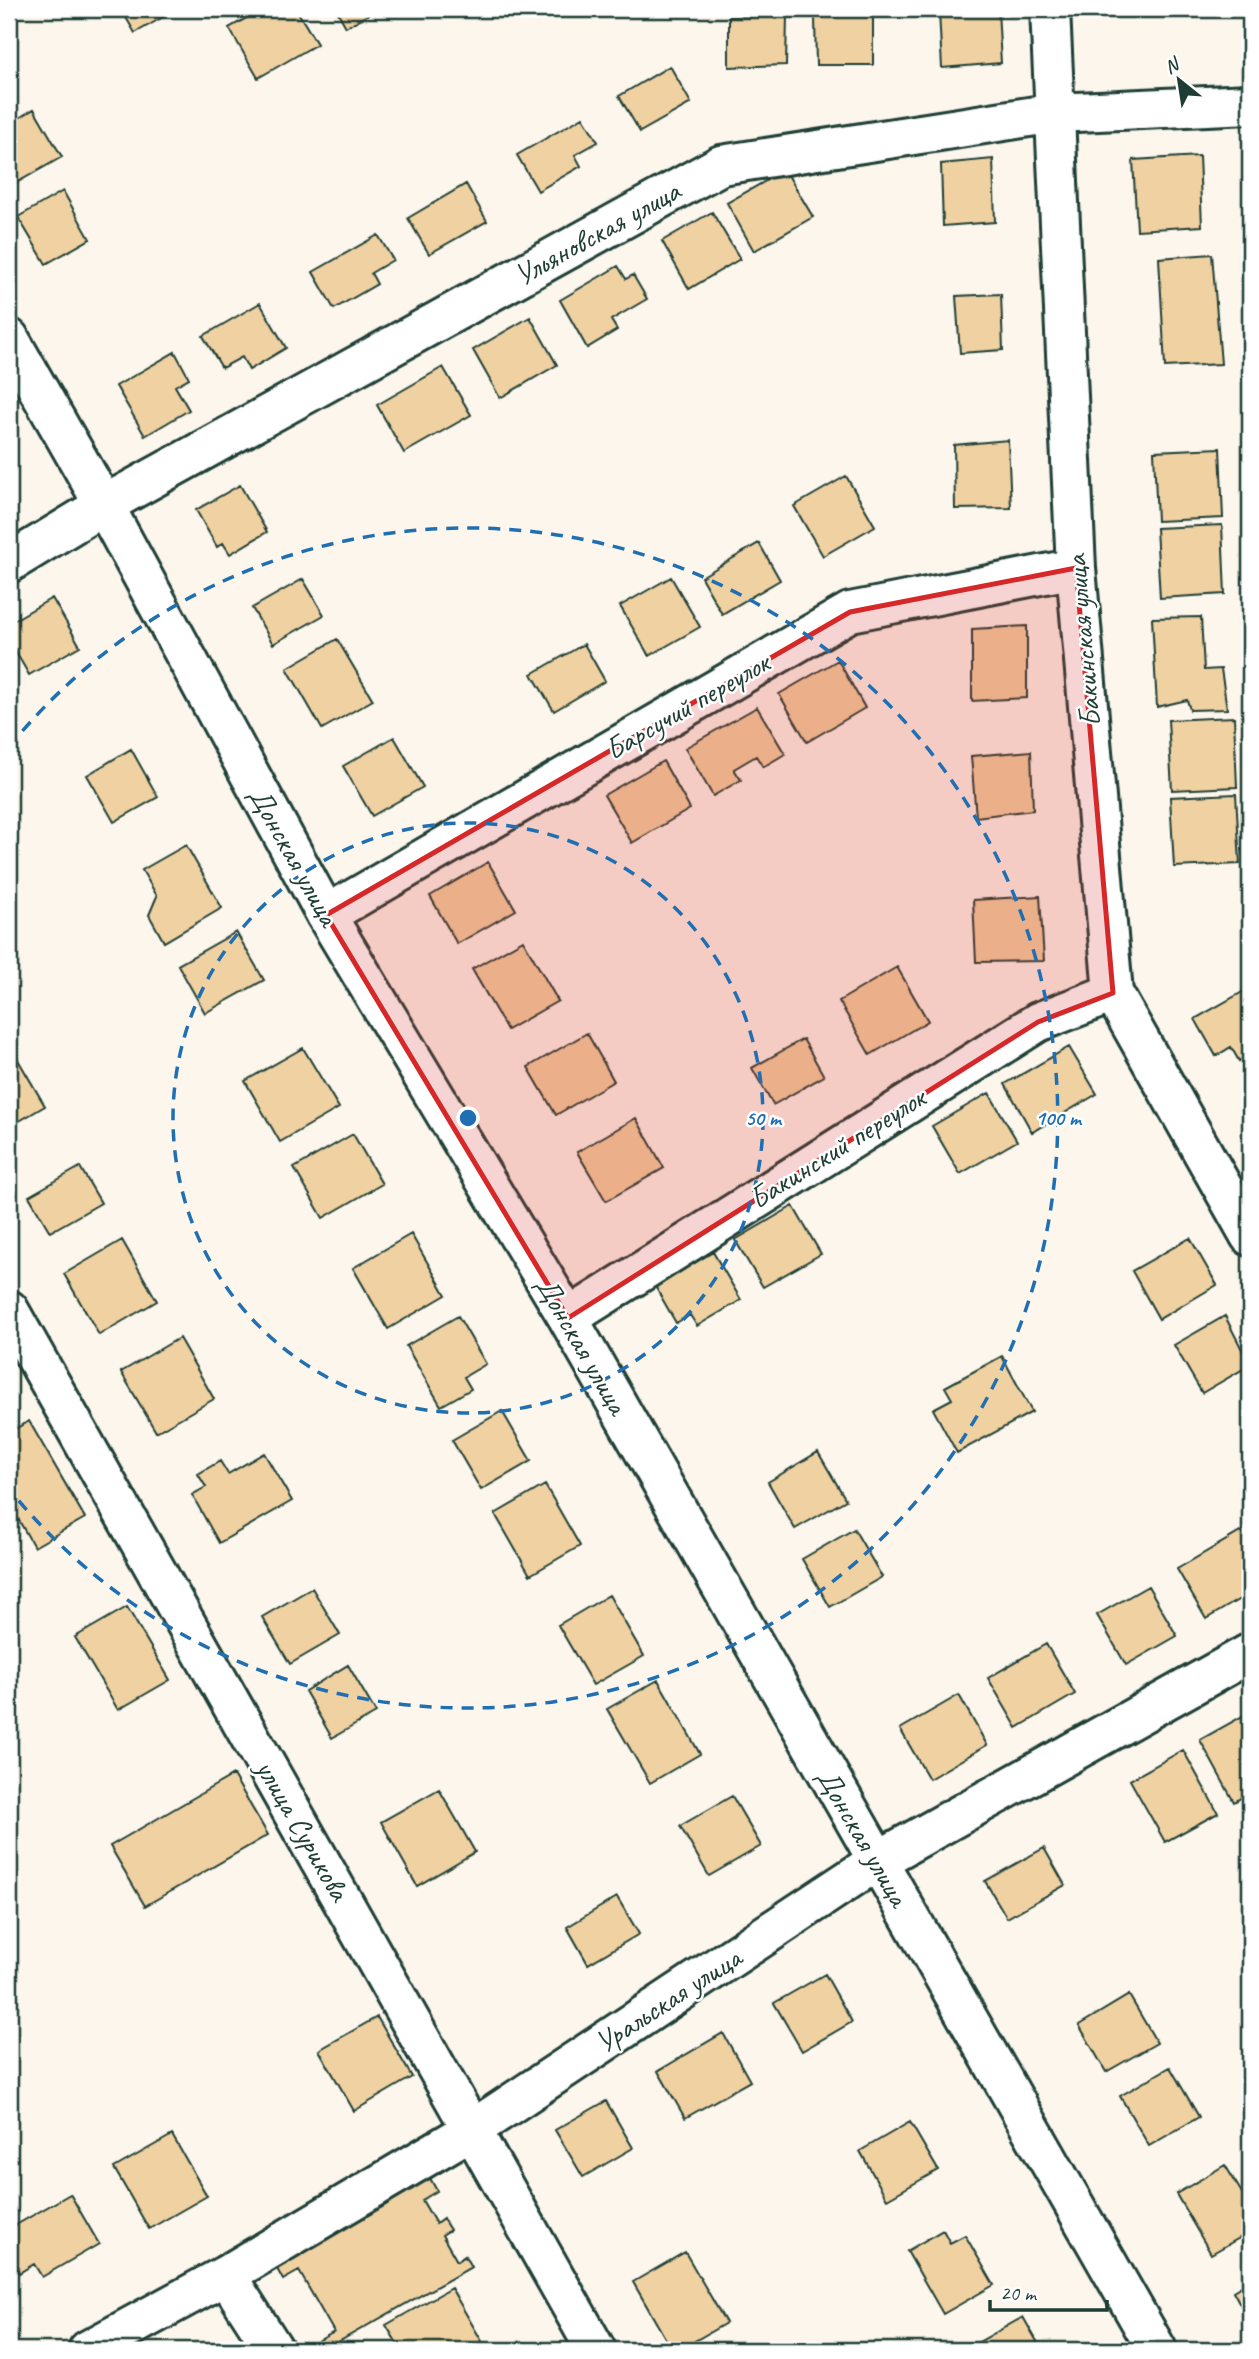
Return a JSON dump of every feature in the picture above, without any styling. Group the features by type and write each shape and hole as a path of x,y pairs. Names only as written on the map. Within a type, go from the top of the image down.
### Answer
{"street":[{"name":"Бакинская улица","path":"1050,9 1076,568 1113,993 1250,1236"},
{"name":"Ульяновская улица","path":"9,563 104,505 721,165 1055,113 1250,104"},
{"name":"Донская улица","path":"9,338 104,505 326,915 568,1318 1157,2350"},
{"name":"Барсучий переулок","path":"326,915 850,612 1076,568"},
{"name":"Бакинский переулок","path":"568,1318 1038,1022 1113,993"},
{"name":"улица Сурикова","path":"9,1310 596,2350"},
{"name":"Уральская улица","path":"88,2350 226,2275 473,2129 877,1861 1250,1654"},
{"path":"226,2275 274,2350"}],"highlighted area":[{"path":"1076,568 1113,993 1038,1022 568,1318 326,915 850,612"}],"building":[{"path":"121,9 170,9 172,12 135,33"},
{"path":"263,9 296,9 317,44 258,78 229,28"},
{"path":"336,9 378,9 346,27"},
{"path":"998,10 1001,63 942,68 939,12"},
{"path":"787,15 786,65 729,67 729,17"},
{"path":"873,15 873,65 816,65 815,17"},
{"path":"670,66 691,103 640,132 619,96"},
{"path":"34,109 62,157 9,187 9,124"},
{"path":"583,117 598,142 575,155 581,166 538,191 517,155"},
{"path":"1199,156 1202,226 1137,230 1133,160"},
{"path":"993,159 995,222 943,226 941,164"},
{"path":"785,170 813,217 754,251 727,203"},
{"path":"466,184 487,221 429,254 408,218"},
{"path":"63,191 90,239 46,264 18,217"},
{"path":"712,212 740,259 689,289 662,241"},
{"path":"378,235 393,260 371,273 377,284 334,309 313,272"},
{"path":"1212,254 1221,364 1165,367 1159,258"},
{"path":"618,266 626,279 633,275 647,299 611,320 617,330 587,348 560,300"},
{"path":"1001,294 1003,350 960,353 956,296"},
{"path":"260,303 286,348 249,370 242,357 222,368 203,336"},
{"path":"530,317 557,365 500,398 473,350"},
{"path":"175,352 189,378 175,386 189,410 145,436 116,386"},
{"path":"443,367 471,415 404,453 377,405"},
{"path":"1008,440 1011,508 955,509 954,445"},
{"path":"1220,448 1223,518 1157,521 1154,451"},
{"path":"846,476 875,526 823,556 794,506"},
{"path":"240,485 267,532 230,554 223,543 217,547 196,510"},
{"path":"1222,525 1225,594 1160,598 1156,528"},
{"path":"759,543 780,580 722,614 701,577"},
{"path":"671,577 700,627 649,656 620,606"},
{"path":"303,579 324,615 273,644 252,608"},
{"path":"52,598 80,646 29,675 9,640 9,623"},
{"path":"1201,617 1204,670 1221,669 1227,709 1190,710 1187,700 1157,707 1152,618"},
{"path":"1027,626 1027,698 972,701 972,629"},
{"path":"337,639 373,700 322,729 287,668"},
{"path":"584,644 605,681 554,711 532,674"},
{"path":"838,660 865,708 807,742 779,694"},
{"path":"757,707 785,754 763,767 756,756 734,769 741,780 713,796 685,748"},
{"path":"1234,717 1237,787 1172,790 1168,720"},
{"path":"394,737 423,787 372,816 343,766"},
{"path":"131,749 158,797 114,822 87,775"},
{"path":"1031,751 1033,810 976,817 971,756"},
{"path":"663,761 690,809 632,843 604,795"},
{"path":"1236,794 1240,864 1174,867 1170,797"},
{"path":"186,845 222,908 164,942 149,915 157,896 142,870"},
{"path":"488,862 516,910 457,944 430,896"},
{"path":"1040,896 1044,961 976,962 973,900"},
{"path":"236,932 264,980 205,1013 178,965"},
{"path":"523,940 558,1001 507,1030 472,969"},
{"path":"897,967 928,1021 870,1055 839,1001"},
{"path":"1246,990 1250,997 1250,1054 1239,1061 1231,1047 1216,1056 1195,1019"},
{"path":"587,1033 614,1081 556,1115 528,1067"},
{"path":"803,1039 824,1076 773,1105 752,1068"},
{"path":"1069,1047 1097,1094 1032,1132 1005,1084"},
{"path":"303,1048 339,1108 280,1142 245,1081"},
{"path":"17,1058 45,1106 9,1127 9,1063"},
{"path":"989,1093 1017,1141 960,1174 932,1126"},
{"path":"636,1118 664,1168 606,1201 577,1152"},
{"path":"353,1134 382,1184 323,1218 294,1168"},
{"path":"80,1167 101,1203 50,1232 29,1196"},
{"path":"793,1206 821,1254 763,1287 735,1240"},
{"path":"411,1234 446,1295 388,1329 353,1268"},
{"path":"1190,1238 1217,1285 1159,1319 1132,1271"},
{"path":"122,1240 157,1301 99,1335 64,1274"},
{"path":"713,1252 741,1300 697,1326 690,1315 676,1323 655,1286"},
{"path":"458,1316 486,1364 464,1377 471,1389 441,1406 406,1346"},
{"path":"1225,1316 1250,1365 1202,1393 1174,1345"},
{"path":"179,1338 214,1399 156,1432 121,1372"},
{"path":"1002,1356 1032,1412 957,1453 933,1409 952,1399 945,1387"},
{"path":"502,1411 531,1461 481,1490 452,1440"},
{"path":"29,1421 85,1518 34,1547 9,1503 9,1432"},
{"path":"818,1452 846,1500 795,1529 768,1482"},
{"path":"264,1453 292,1501 219,1543 192,1495 206,1487 198,1474 220,1461 228,1474"},
{"path":"545,1485 580,1546 530,1575 495,1514"},
{"path":"854,1529 882,1577 830,1607 802,1559"},
{"path":"1242,1531 1250,1546 1250,1593 1206,1619 1177,1569"},
{"path":"1148,1586 1177,1636 1126,1665 1097,1615"},
{"path":"312,1588 340,1635 290,1664 262,1617"},
{"path":"609,1595 644,1656 593,1685 558,1625"},
{"path":"127,1607 170,1680 118,1710 75,1637"},
{"path":"1046,1644 1075,1694 1017,1728 988,1678"},
{"path":"348,1665 376,1713 332,1738 305,1691"},
{"path":"658,1680 700,1754 650,1783 607,1709"},
{"path":"959,1695 987,1745 929,1779 900,1729"},
{"path":"1250,1712 1250,1793 1234,1802 1200,1740"},
{"path":"1183,1750 1218,1813 1165,1842 1130,1780"},
{"path":"233,1775 268,1835 145,1906 110,1846"},
{"path":"439,1789 475,1852 417,1886 381,1822"},
{"path":"732,1796 761,1846 709,1876 680,1826"},
{"path":"1044,1848 1065,1885 1007,1918 985,1881"},
{"path":"617,1897 639,1934 588,1964 567,1927"},
{"path":"825,1974 852,2022 802,2051 774,2003"},
{"path":"1129,1995 1157,2043 1106,2072 1079,2025"},
{"path":"377,2017 412,2077 354,2111 319,2050"},
{"path":"723,2033 750,2081 685,2118 658,2071"},
{"path":"1170,2067 1199,2117 1149,2146 1120,2096"},
{"path":"606,2101 633,2148 583,2177 555,2130"},
{"path":"910,2122 938,2170 887,2199 860,2151"},
{"path":"172,2135 207,2196 149,2229 114,2168"},
{"path":"1225,2165 1250,2206 1250,2232 1211,2254 1176,2194"},
{"path":"430,2178 437,2191 422,2200 436,2224 443,2219 450,2230 442,2235 457,2261 465,2256 471,2267 324,2350 318,2341 334,2332 299,2271 283,2280 276,2267"},
{"path":"70,2194 99,2244 42,2277 34,2264 19,2273 9,2256 9,2229"},
{"path":"943,2230 950,2243 965,2235 994,2285 943,2314 907,2251"},
{"path":"685,2252 726,2323 679,2350 672,2350 633,2282"},
{"path":"1250,2281 1250,2322 1233,2291"},
{"path":"451,2288 487,2350 401,2350 386,2325"},
{"path":"1023,2317 1042,2350 974,2350 972,2346"}]}
